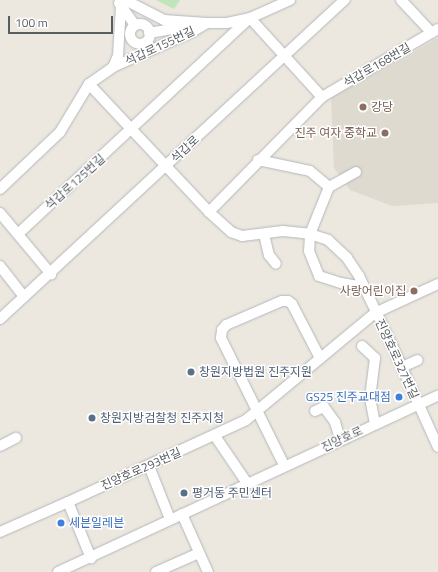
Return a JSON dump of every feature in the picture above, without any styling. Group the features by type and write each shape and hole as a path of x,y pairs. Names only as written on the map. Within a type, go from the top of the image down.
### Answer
{"street":[{"name":"석갑로155번길","path":"121,2 164,20 227,23 250,18 290,0"},
{"name":"석갑로","path":"0,319 51,274 345,0"},
{"name":"석갑로168번길","path":"209,212 258,160 322,97 435,31 401,0"},
{"path":"121,2 135,25"},
{"path":"118,56 121,2"},
{"name":"석갑로155번길","path":"175,88 250,18"},
{"path":"250,18 322,97"},
{"name":"석갑로155번길","path":"88,84 113,67 192,32 207,23"},
{"path":"149,33 207,23"},
{"path":"135,25 143,25 149,33"},
{"path":"132,41 130,32 135,25"},
{"path":"132,41 144,43 149,33"},
{"path":"113,67 118,56 132,41"},
{"path":"0,189 60,132 88,84"},
{"name":"진양호로327번길","path":"88,84 209,212 231,232 242,236 283,231 310,234 328,240 347,258 364,286 375,313 402,367 438,447"},
{"name":"석갑로125번길","path":"18,234 132,130 175,88"},
{"path":"258,160 310,171 329,187"},
{"path":"356,172 329,187 310,234 309,251 319,276 341,283 364,286"},
{"path":"0,213 51,274"},
{"path":"264,234 269,255 276,264"},
{"path":"0,266 24,297"},
{"name":"진양호로293번길","path":"0,532 215,436 246,420 320,358 350,336 375,313 438,284"},
{"path":"284,465 221,338 222,330 226,325 282,301 288,301 292,304 320,358"},
{"path":"362,346 375,358 370,398 375,424"},
{"path":"402,367 418,360"},
{"name":"진양호로","path":"58,572 284,465 438,396"},
{"path":"315,411 324,407 335,422 340,440"},
{"path":"215,436 247,483"},
{"path":"1,443 16,438"},
{"path":"149,466 170,519"},
{"path":"68,502 90,558"},
{"path":"182,514 208,572"},
{"path":"156,572 199,552"}],"shaded area":[{"name":"진주 여자 중학교","path":"438,38 438,203 392,206 350,190 334,168 331,98"}],"green space":[{"path":"156,0 180,0 174,9"}],"place":[{"name":"강당","path":"363,107"},
{"name":"진주 여자 중학교","path":"385,133"},
{"name":"사랑어린이집","path":"414,291"},
{"name":"창원지방법원 진주지원","path":"191,372"},
{"name":"GS25 진주교대점","path":"399,397"},
{"name":"창원지방검찰청 진주지청","path":"92,418"},
{"name":"평거동 주민센터","path":"184,493"},
{"name":"세븐일레븐","path":"61,523"}]}
